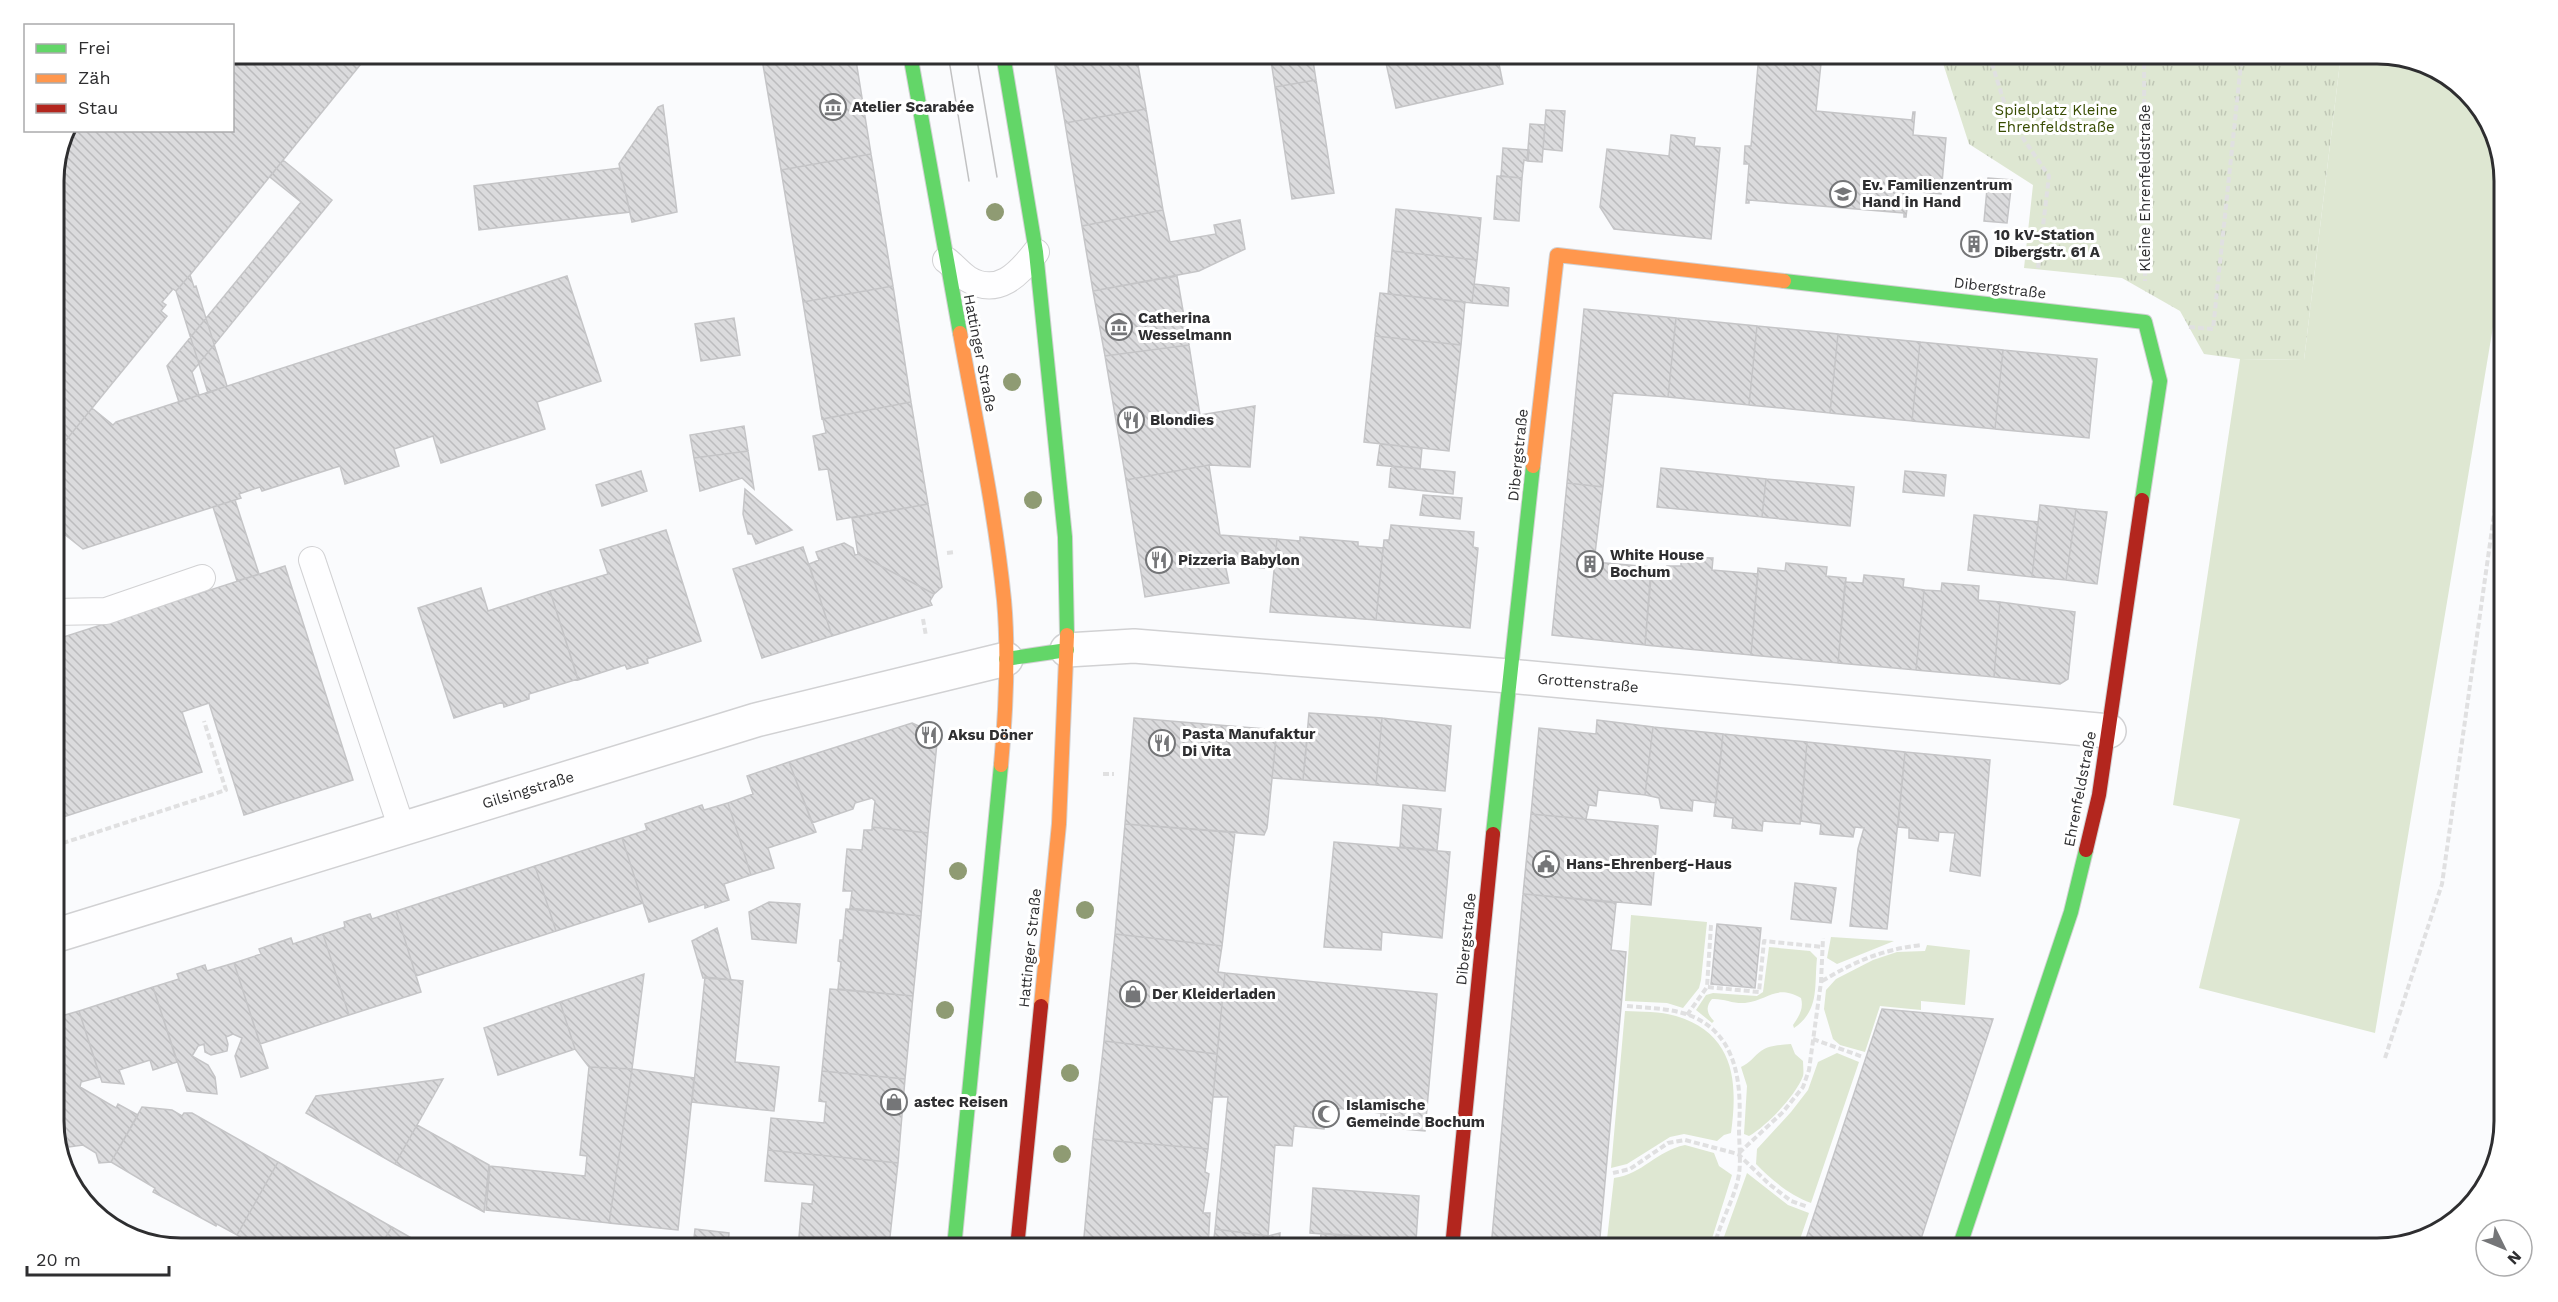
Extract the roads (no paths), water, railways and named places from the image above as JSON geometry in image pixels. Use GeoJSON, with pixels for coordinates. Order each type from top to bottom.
{"type":"FeatureCollection","features":[{"type":"Feature","properties":{"kind":"street","name":"Hattinger Straße"},"geometry":{"type":"LineString","coordinates":[[912,65],[989,491],[1004,601],[1006,714],[955,1238]]}},
{"type":"Feature","properties":{"kind":"street","name":"Hattinger Straße"},"geometry":{"type":"LineString","coordinates":[[1006,65],[1036,252],[1065,537],[1067,650],[1059,824],[1018,1238]]}},
{"type":"Feature","properties":{"kind":"street","name":"Dibergstraße"},"geometry":{"type":"LineString","coordinates":[[1453,1238],[1509,676],[1557,255],[2145,322]]}},
{"type":"Feature","properties":{"kind":"street","name":"Ehrenfeldstraße"},"geometry":{"type":"LineString","coordinates":[[1962,1238],[2071,912],[2099,795],[2160,381],[2145,322]]}},
{"type":"Feature","properties":{"kind":"street","name":"Grottenstraße"},"geometry":{"type":"LineString","coordinates":[[1067,650],[1134,646],[1509,676],[2109,731]]}},
{"type":"Feature","properties":{"kind":"street"},"geometry":{"type":"LineString","coordinates":[[1006,659],[1067,650]]}},
{"type":"Feature","properties":{"kind":"street","name":"Gilsingstraße"},"geometry":{"type":"LineString","coordinates":[[65,933],[756,720],[1006,659]]}},
{"type":"Feature","properties":{"kind":"lane"},"geometry":{"type":"LineString","coordinates":[[946,260],[968,278],[986,285],[1004,282],[1018,274],[1036,252]]}},
{"type":"Feature","properties":{"kind":"lane"},"geometry":{"type":"LineString","coordinates":[[312,560],[402,829]]}},
{"type":"Feature","properties":{"kind":"lane"},"geometry":{"type":"LineString","coordinates":[[65,612],[106,612],[202,578]]}},
{"type":"Feature","properties":{"kind":"tram line"},"geometry":{"type":"LineString","coordinates":[[950,65],[969,181]]}},
{"type":"Feature","properties":{"kind":"tram line"},"geometry":{"type":"LineString","coordinates":[[978,65],[997,177]]}},
{"type":"Feature","properties":{"kind":"place","name":"Atelier Scarabée"},"geometry":{"type":"Point","coordinates":[833,107]}},
{"type":"Feature","properties":{"kind":"place","name":"Ev. Familienzentrum Hand in Hand"},"geometry":{"type":"Point","coordinates":[1843,194]}},
{"type":"Feature","properties":{"kind":"place","name":"10 kV-Station Dibergstr. 61 A"},"geometry":{"type":"Point","coordinates":[1974,244]}},
{"type":"Feature","properties":{"kind":"place","name":"Catherina Wesselmann"},"geometry":{"type":"Point","coordinates":[1119,327]}},
{"type":"Feature","properties":{"kind":"place","name":"Blondies"},"geometry":{"type":"Point","coordinates":[1131,420]}},
{"type":"Feature","properties":{"kind":"place","name":"Pizzeria Babylon"},"geometry":{"type":"Point","coordinates":[1159,560]}},
{"type":"Feature","properties":{"kind":"place","name":"White House Bochum"},"geometry":{"type":"Point","coordinates":[1590,564]}},
{"type":"Feature","properties":{"kind":"place","name":"Aksu Döner"},"geometry":{"type":"Point","coordinates":[929,735]}},
{"type":"Feature","properties":{"kind":"place","name":"Pasta Manufaktur Di Vita"},"geometry":{"type":"Point","coordinates":[1162,743]}},
{"type":"Feature","properties":{"kind":"place","name":"Hans-Ehrenberg-Haus"},"geometry":{"type":"Point","coordinates":[1546,864]}},
{"type":"Feature","properties":{"kind":"place","name":"Der Kleiderladen"},"geometry":{"type":"Point","coordinates":[1133,994]}},
{"type":"Feature","properties":{"kind":"place","name":"astec Reisen"},"geometry":{"type":"Point","coordinates":[894,1102]}},
{"type":"Feature","properties":{"kind":"place","name":"Islamische Gemeinde Bochum"},"geometry":{"type":"Point","coordinates":[1326,1114]}},
{"type":"Feature","properties":{"kind":"park label","name":"Spielplatz Kleine Ehrenfeldstraße"},"geometry":{"type":"Point","coordinates":[2056,118]}}]}
